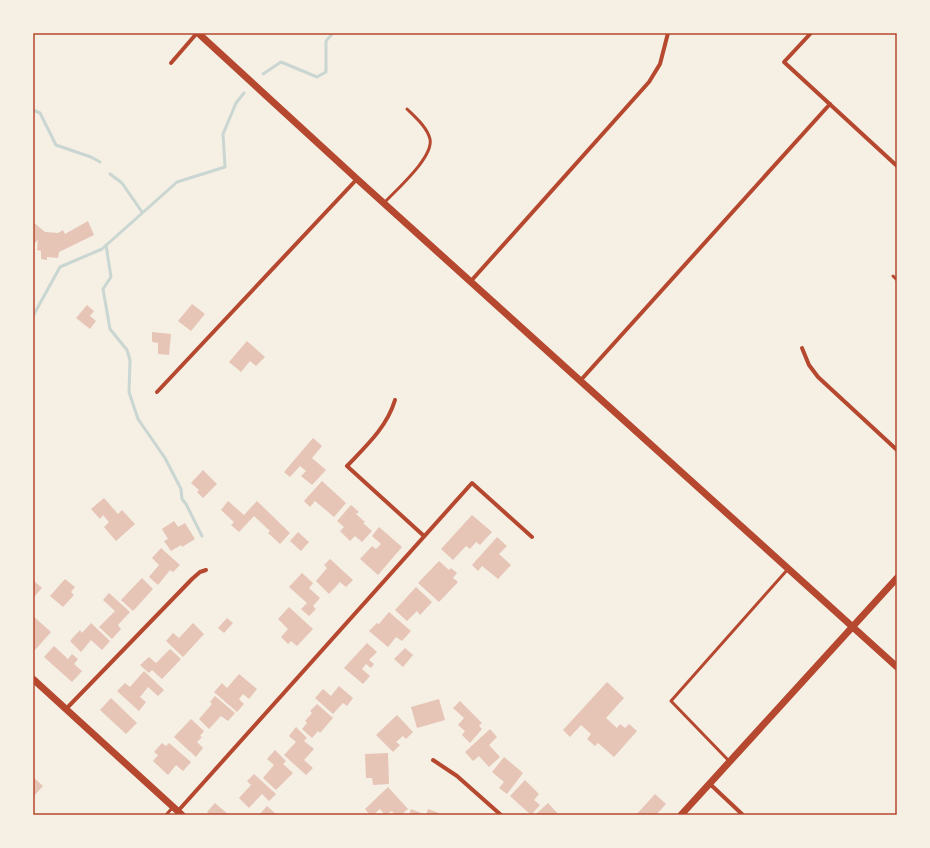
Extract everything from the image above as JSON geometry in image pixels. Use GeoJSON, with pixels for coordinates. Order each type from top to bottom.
{"type":"FeatureCollection","features":[{"type":"Feature","properties":{"kind":"street"},"geometry":{"type":"LineString","coordinates":[[171,63],[197,33],[897,667]]}},
{"type":"Feature","properties":{"kind":"street"},"geometry":{"type":"LineString","coordinates":[[471,281],[649,82],[660,64],[668,33]]}},
{"type":"Feature","properties":{"kind":"street"},"geometry":{"type":"LineString","coordinates":[[811,33],[784,62],[897,166]]}},
{"type":"Feature","properties":{"kind":"street"},"geometry":{"type":"LineString","coordinates":[[580,381],[830,104]]}},
{"type":"Feature","properties":{"kind":"street"},"geometry":{"type":"LineString","coordinates":[[157,392],[357,179]]}},
{"type":"Feature","properties":{"kind":"street"},"geometry":{"type":"LineString","coordinates":[[802,348],[809,365],[818,377],[897,450]]}},
{"type":"Feature","properties":{"kind":"street"},"geometry":{"type":"LineString","coordinates":[[395,400],[388,418],[379,431],[347,466],[424,536]]}},
{"type":"Feature","properties":{"kind":"street"},"geometry":{"type":"LineString","coordinates":[[33,679],[178,811],[472,483],[532,537]]}},
{"type":"Feature","properties":{"kind":"street"},"geometry":{"type":"LineString","coordinates":[[66,709],[200,572],[206,570]]}},
{"type":"Feature","properties":{"kind":"street"},"geometry":{"type":"LineString","coordinates":[[681,815],[897,578]]}},
{"type":"Feature","properties":{"kind":"street"},"geometry":{"type":"LineString","coordinates":[[433,760],[457,776],[501,815]]}},
{"type":"Feature","properties":{"kind":"street"},"geometry":{"type":"LineString","coordinates":[[710,784],[744,815]]}},
{"type":"Feature","properties":{"kind":"lane"},"geometry":{"type":"LineString","coordinates":[[384,203],[423,161],[430,147],[430,138],[420,123],[407,109]]}},
{"type":"Feature","properties":{"kind":"lane"},"geometry":{"type":"LineString","coordinates":[[893,276],[897,280]]}},
{"type":"Feature","properties":{"kind":"lane"},"geometry":{"type":"LineString","coordinates":[[730,762],[671,701],[789,568]]}},
{"type":"Feature","properties":{"kind":"lane"},"geometry":{"type":"LineString","coordinates":[[166,815],[178,811]]}},
{"type":"Feature","properties":{"kind":"building"},"geometry":{"type":"Polygon","coordinates":[[[88,221],[94,235],[59,252],[58,258],[47,257],[47,260],[41,259],[41,251],[37,250],[38,240],[33,245],[33,222],[45,232],[58,233],[63,230],[65,234],[88,221]]]}},
{"type":"Feature","properties":{"kind":"building"},"geometry":{"type":"Polygon","coordinates":[[[192,304],[205,314],[191,331],[178,321],[192,304]]]}},
{"type":"Feature","properties":{"kind":"building"},"geometry":{"type":"Polygon","coordinates":[[[87,305],[94,311],[90,316],[96,321],[90,329],[76,318],[87,305]]]}},
{"type":"Feature","properties":{"kind":"building"},"geometry":{"type":"Polygon","coordinates":[[[152,332],[171,334],[169,355],[158,354],[158,343],[152,342],[152,332]]]}},
{"type":"Feature","properties":{"kind":"building"},"geometry":{"type":"Polygon","coordinates":[[[247,341],[265,357],[256,366],[250,361],[241,372],[229,362],[247,341]]]}},
{"type":"Feature","properties":{"kind":"building"},"geometry":{"type":"Polygon","coordinates":[[[313,438],[322,446],[312,458],[326,470],[312,485],[301,476],[306,471],[300,466],[290,477],[284,472],[313,438]]]}},
{"type":"Feature","properties":{"kind":"building"},"geometry":{"type":"Polygon","coordinates":[[[203,470],[217,484],[203,498],[197,492],[199,490],[191,483],[203,470]]]}},
{"type":"Feature","properties":{"kind":"building"},"geometry":{"type":"Polygon","coordinates":[[[322,481],[346,503],[334,517],[315,501],[310,507],[304,501],[322,481]]]}},
{"type":"Feature","properties":{"kind":"building"},"geometry":{"type":"Polygon","coordinates":[[[104,498],[118,514],[122,510],[135,524],[116,541],[104,527],[109,522],[103,515],[100,519],[91,509],[104,498]]]}},
{"type":"Feature","properties":{"kind":"building"},"geometry":{"type":"Polygon","coordinates":[[[228,501],[244,515],[257,501],[290,533],[280,544],[268,533],[270,531],[254,516],[239,532],[231,525],[234,522],[221,510],[228,501]]]}},
{"type":"Feature","properties":{"kind":"building"},"geometry":{"type":"Polygon","coordinates":[[[351,505],[359,512],[356,514],[365,522],[363,523],[372,531],[362,542],[355,536],[350,541],[340,531],[344,527],[337,521],[351,505]]]}},
{"type":"Feature","properties":{"kind":"building"},"geometry":{"type":"Polygon","coordinates":[[[472,515],[492,532],[480,545],[476,542],[470,549],[466,546],[453,560],[441,549],[472,515]]]}},
{"type":"Feature","properties":{"kind":"building"},"geometry":{"type":"Polygon","coordinates":[[[174,521],[178,527],[185,523],[195,539],[182,547],[181,545],[171,551],[164,541],[168,539],[162,529],[174,521]]]}},
{"type":"Feature","properties":{"kind":"building"},"geometry":{"type":"Polygon","coordinates":[[[379,527],[402,547],[378,575],[360,559],[372,546],[376,549],[381,544],[372,536],[379,527]]]}},
{"type":"Feature","properties":{"kind":"building"},"geometry":{"type":"Polygon","coordinates":[[[298,532],[309,542],[301,551],[290,541],[298,532]]]}},
{"type":"Feature","properties":{"kind":"building"},"geometry":{"type":"Polygon","coordinates":[[[497,537],[507,546],[499,554],[511,565],[498,579],[482,566],[478,571],[472,565],[497,537]]]}},
{"type":"Feature","properties":{"kind":"building"},"geometry":{"type":"Polygon","coordinates":[[[161,548],[180,565],[173,572],[170,570],[158,585],[149,577],[159,565],[152,558],[161,548]]]}},
{"type":"Feature","properties":{"kind":"building"},"geometry":{"type":"Polygon","coordinates":[[[330,559],[353,580],[346,587],[340,582],[329,594],[316,581],[327,568],[324,565],[330,559]]]}},
{"type":"Feature","properties":{"kind":"building"},"geometry":{"type":"Polygon","coordinates":[[[439,561],[449,570],[451,568],[457,573],[453,578],[458,582],[439,602],[418,583],[439,561]]]}},
{"type":"Feature","properties":{"kind":"building"},"geometry":{"type":"Polygon","coordinates":[[[302,573],[313,583],[309,588],[320,598],[313,606],[316,609],[309,616],[301,609],[307,603],[289,587],[302,573]]]}},
{"type":"Feature","properties":{"kind":"building"},"geometry":{"type":"Polygon","coordinates":[[[142,578],[153,589],[133,611],[121,600],[142,578]]]}},
{"type":"Feature","properties":{"kind":"building"},"geometry":{"type":"Polygon","coordinates":[[[65,579],[75,587],[71,592],[74,595],[63,607],[50,596],[65,579]]]}},
{"type":"Feature","properties":{"kind":"building"},"geometry":{"type":"Polygon","coordinates":[[[33,580],[42,588],[33,598],[33,580]]]}},
{"type":"Feature","properties":{"kind":"building"},"geometry":{"type":"Polygon","coordinates":[[[416,587],[432,602],[420,615],[417,611],[407,621],[395,610],[416,587]]]}},
{"type":"Feature","properties":{"kind":"building"},"geometry":{"type":"Polygon","coordinates":[[[109,593],[130,612],[118,625],[121,629],[112,639],[99,627],[115,611],[103,600],[109,593]]]}},
{"type":"Feature","properties":{"kind":"building"},"geometry":{"type":"Polygon","coordinates":[[[289,607],[313,629],[297,646],[291,641],[288,644],[281,637],[288,629],[278,619],[289,607]]]}},
{"type":"Feature","properties":{"kind":"building"},"geometry":{"type":"Polygon","coordinates":[[[389,612],[411,631],[402,641],[396,637],[388,647],[369,631],[377,623],[379,624],[389,612]]]}},
{"type":"Feature","properties":{"kind":"building"},"geometry":{"type":"Polygon","coordinates":[[[33,616],[51,632],[35,650],[33,647],[33,616]]]}},
{"type":"Feature","properties":{"kind":"building"},"geometry":{"type":"Polygon","coordinates":[[[227,618],[233,623],[224,633],[218,628],[227,618]]]}},
{"type":"Feature","properties":{"kind":"building"},"geometry":{"type":"Polygon","coordinates":[[[91,623],[110,641],[102,650],[91,640],[81,652],[70,641],[80,630],[82,633],[91,623]]]}},
{"type":"Feature","properties":{"kind":"building"},"geometry":{"type":"Polygon","coordinates":[[[193,623],[204,634],[183,657],[166,641],[173,633],[179,638],[193,623]]]}},
{"type":"Feature","properties":{"kind":"building"},"geometry":{"type":"Polygon","coordinates":[[[367,643],[377,652],[369,660],[374,664],[371,668],[366,664],[362,669],[370,676],[363,684],[344,668],[367,643]]]}},
{"type":"Feature","properties":{"kind":"building"},"geometry":{"type":"Polygon","coordinates":[[[54,646],[68,659],[72,654],[78,659],[74,664],[82,671],[72,682],[44,657],[54,646]]]}},
{"type":"Feature","properties":{"kind":"building"},"geometry":{"type":"Polygon","coordinates":[[[405,648],[413,655],[403,667],[394,659],[405,648]]]}},
{"type":"Feature","properties":{"kind":"building"},"geometry":{"type":"Polygon","coordinates":[[[170,649],[181,659],[162,679],[152,670],[149,673],[140,665],[149,657],[156,663],[170,649]]]}},
{"type":"Feature","properties":{"kind":"building"},"geometry":{"type":"Polygon","coordinates":[[[144,671],[164,690],[158,696],[148,687],[140,697],[146,702],[139,711],[117,691],[125,683],[130,687],[144,671]]]}},
{"type":"Feature","properties":{"kind":"building"},"geometry":{"type":"Polygon","coordinates":[[[239,674],[257,689],[249,699],[243,694],[239,699],[244,704],[237,712],[214,692],[222,683],[227,688],[239,674]]]}},
{"type":"Feature","properties":{"kind":"building"},"geometry":{"type":"Polygon","coordinates":[[[607,682],[624,698],[606,718],[617,728],[620,724],[625,728],[629,724],[637,731],[614,757],[598,743],[595,746],[587,739],[591,734],[581,725],[570,737],[563,730],[607,682]]]}},
{"type":"Feature","properties":{"kind":"building"},"geometry":{"type":"Polygon","coordinates":[[[339,686],[353,698],[347,706],[343,703],[333,714],[315,698],[323,689],[331,696],[339,686]]]}},
{"type":"Feature","properties":{"kind":"building"},"geometry":{"type":"Polygon","coordinates":[[[215,696],[235,713],[228,721],[221,716],[209,729],[199,719],[212,704],[210,702],[215,696]]]}},
{"type":"Feature","properties":{"kind":"building"},"geometry":{"type":"Polygon","coordinates":[[[111,698],[137,723],[126,734],[100,710],[111,698]]]}},
{"type":"Feature","properties":{"kind":"building"},"geometry":{"type":"Polygon","coordinates":[[[439,699],[445,720],[417,728],[411,707],[439,699]]]}},
{"type":"Feature","properties":{"kind":"building"},"geometry":{"type":"Polygon","coordinates":[[[460,701],[482,723],[479,726],[482,729],[470,743],[462,735],[465,731],[458,725],[464,718],[453,708],[460,701]]]}},
{"type":"Feature","properties":{"kind":"building"},"geometry":{"type":"Polygon","coordinates":[[[317,704],[333,718],[320,733],[318,731],[312,738],[302,729],[307,723],[305,721],[312,713],[310,711],[317,704]]]}},
{"type":"Feature","properties":{"kind":"building"},"geometry":{"type":"Polygon","coordinates":[[[397,715],[413,732],[406,739],[403,736],[396,742],[400,745],[393,752],[376,735],[397,715]]]}},
{"type":"Feature","properties":{"kind":"building"},"geometry":{"type":"Polygon","coordinates":[[[191,719],[204,731],[200,736],[202,737],[197,742],[203,748],[196,757],[174,737],[191,719]]]}},
{"type":"Feature","properties":{"kind":"building"},"geometry":{"type":"Polygon","coordinates":[[[296,727],[307,738],[304,741],[314,749],[304,760],[313,768],[306,775],[284,755],[296,742],[289,736],[296,727]]]}},
{"type":"Feature","properties":{"kind":"building"},"geometry":{"type":"Polygon","coordinates":[[[490,729],[497,737],[489,745],[500,757],[489,767],[479,756],[473,761],[465,752],[490,729]]]}},
{"type":"Feature","properties":{"kind":"building"},"geometry":{"type":"Polygon","coordinates":[[[162,743],[166,746],[169,743],[191,762],[183,771],[176,765],[168,775],[153,761],[158,755],[154,752],[162,743]]]}},
{"type":"Feature","properties":{"kind":"building"},"geometry":{"type":"Polygon","coordinates":[[[275,750],[286,761],[283,764],[293,773],[276,790],[263,778],[274,765],[267,759],[275,750]]]}},
{"type":"Feature","properties":{"kind":"building"},"geometry":{"type":"Polygon","coordinates":[[[388,753],[389,784],[373,785],[372,778],[366,778],[365,754],[388,753]]]}},
{"type":"Feature","properties":{"kind":"building"},"geometry":{"type":"Polygon","coordinates":[[[504,757],[523,773],[507,794],[499,788],[504,782],[492,772],[504,757]]]}},
{"type":"Feature","properties":{"kind":"building"},"geometry":{"type":"Polygon","coordinates":[[[254,774],[276,794],[269,801],[262,794],[249,808],[239,798],[251,785],[247,781],[254,774]]]}},
{"type":"Feature","properties":{"kind":"building"},"geometry":{"type":"Polygon","coordinates":[[[33,777],[43,786],[34,796],[33,795],[33,777]]]}},
{"type":"Feature","properties":{"kind":"building"},"geometry":{"type":"Polygon","coordinates":[[[525,780],[539,794],[534,800],[540,805],[531,815],[510,796],[525,780]]]}},
{"type":"Feature","properties":{"kind":"building"},"geometry":{"type":"Polygon","coordinates":[[[388,787],[408,809],[401,815],[395,815],[392,811],[385,815],[380,809],[373,815],[370,815],[365,809],[388,787]]]}},
{"type":"Feature","properties":{"kind":"building"},"geometry":{"type":"Polygon","coordinates":[[[655,794],[666,804],[656,815],[636,815],[655,794]]]}},
{"type":"Feature","properties":{"kind":"building"},"geometry":{"type":"Polygon","coordinates":[[[215,803],[229,815],[210,815],[207,812],[215,803]]]}},
{"type":"Feature","properties":{"kind":"building"},"geometry":{"type":"Polygon","coordinates":[[[548,803],[559,815],[535,815],[548,803]]]}},
{"type":"Feature","properties":{"kind":"building"},"geometry":{"type":"Polygon","coordinates":[[[267,806],[276,814],[259,815],[267,806]]]}},
{"type":"Feature","properties":{"kind":"building"},"geometry":{"type":"Polygon","coordinates":[[[411,809],[426,815],[409,815],[411,809]]]}},
{"type":"Feature","properties":{"kind":"building"},"geometry":{"type":"Polygon","coordinates":[[[428,809],[439,813],[438,815],[426,815],[428,809]]]}},
{"type":"Feature","properties":{"kind":"waterway"},"geometry":{"type":"LineString","coordinates":[[263,74],[281,62],[317,77],[326,72],[326,41],[333,33]]}},
{"type":"Feature","properties":{"kind":"waterway"},"geometry":{"type":"LineString","coordinates":[[33,316],[60,267],[102,249],[177,182],[225,167],[223,134],[236,103],[244,93]]}},
{"type":"Feature","properties":{"kind":"waterway"},"geometry":{"type":"LineString","coordinates":[[33,110],[40,113],[56,145],[91,157],[100,162]]}},
{"type":"Feature","properties":{"kind":"waterway"},"geometry":{"type":"LineString","coordinates":[[110,174],[122,183],[142,212]]}},
{"type":"Feature","properties":{"kind":"waterway"},"geometry":{"type":"LineString","coordinates":[[106,245],[111,277],[103,289],[110,329],[127,350],[130,360],[129,392],[138,419],[165,458],[181,489],[182,499],[202,536]]}}]}
